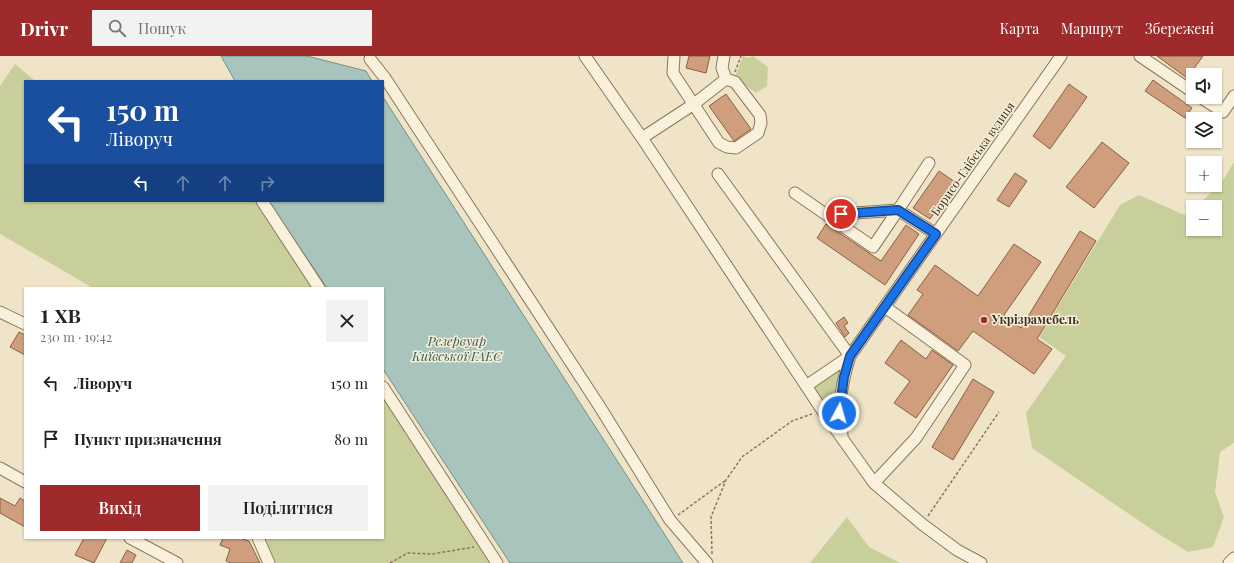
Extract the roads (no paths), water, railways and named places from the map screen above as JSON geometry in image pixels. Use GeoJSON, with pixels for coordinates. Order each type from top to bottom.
{"type":"FeatureCollection","features":[{"type":"Feature","properties":{"kind":"street"},"geometry":{"type":"LineString","coordinates":[[585,56],[642,138],[822,410],[842,436]]}},
{"type":"Feature","properties":{"kind":"street"},"geometry":{"type":"LineString","coordinates":[[674,56],[673,73],[719,143],[728,147],[736,148],[758,133],[761,123],[760,115],[730,80],[722,68],[724,56]]}},
{"type":"Feature","properties":{"kind":"street","name":"Борисо-Глібська вулиця"},"geometry":{"type":"LineString","coordinates":[[981,563],[957,550],[922,524],[874,483],[842,436],[839,413],[843,381],[850,356],[1061,56]]}},
{"type":"Feature","properties":{"kind":"street"},"geometry":{"type":"LineString","coordinates":[[1140,56],[1186,87]]}},
{"type":"Feature","properties":{"kind":"street"},"geometry":{"type":"LineString","coordinates":[[368,57],[385,78],[550,331],[670,520],[710,559]]}},
{"type":"Feature","properties":{"kind":"street"},"geometry":{"type":"LineString","coordinates":[[642,138],[730,80]]}},
{"type":"Feature","properties":{"kind":"street"},"geometry":{"type":"LineString","coordinates":[[1210,104],[1222,112],[1234,96]]}},
{"type":"Feature","properties":{"kind":"street"},"geometry":{"type":"LineString","coordinates":[[795,193],[873,247],[929,163]]}},
{"type":"Feature","properties":{"kind":"street"},"geometry":{"type":"LineString","coordinates":[[718,174],[850,356]]}},
{"type":"Feature","properties":{"kind":"street"},"geometry":{"type":"LineString","coordinates":[[263,202],[318,287]]}},
{"type":"Feature","properties":{"kind":"street"},"geometry":{"type":"LineString","coordinates":[[827,215],[898,210],[936,234]]}},
{"type":"Feature","properties":{"kind":"street"},"geometry":{"type":"LineString","coordinates":[[874,483],[916,438],[965,365],[885,307]]}},
{"type":"Feature","properties":{"kind":"street"},"geometry":{"type":"LineString","coordinates":[[0,312],[24,324]]}},
{"type":"Feature","properties":{"kind":"street","name":"Борисо-Глібська вулиця"},"geometry":{"type":"LineString","coordinates":[[806,386],[850,356]]}},
{"type":"Feature","properties":{"kind":"street"},"geometry":{"type":"LineString","coordinates":[[384,389],[497,563]]}},
{"type":"Feature","properties":{"kind":"street"},"geometry":{"type":"LineString","coordinates":[[0,468],[24,481]]}},
{"type":"Feature","properties":{"kind":"street"},"geometry":{"type":"LineString","coordinates":[[132,539],[177,563]]}},
{"type":"Feature","properties":{"kind":"street"},"geometry":{"type":"LineString","coordinates":[[258,539],[269,563]]}},
{"type":"Feature","properties":{"kind":"street"},"geometry":{"type":"LineString","coordinates":[[1229,563],[1234,558]]}},
{"type":"Feature","properties":{"kind":"water"},"geometry":{"type":"Polygon","coordinates":[[[221,56],[307,56],[366,71],[371,80],[234,80],[221,56]]]}},
{"type":"Feature","properties":{"kind":"water","name":"Резервуар Київської ГАЕС"},"geometry":{"type":"Polygon","coordinates":[[[384,99],[683,563],[510,563],[384,371],[384,287],[326,287],[269,202],[384,202],[384,99]]]}},
{"type":"Feature","properties":{"kind":"place","name":"Укрізрамебель"},"geometry":{"type":"Point","coordinates":[984,320]}}]}
